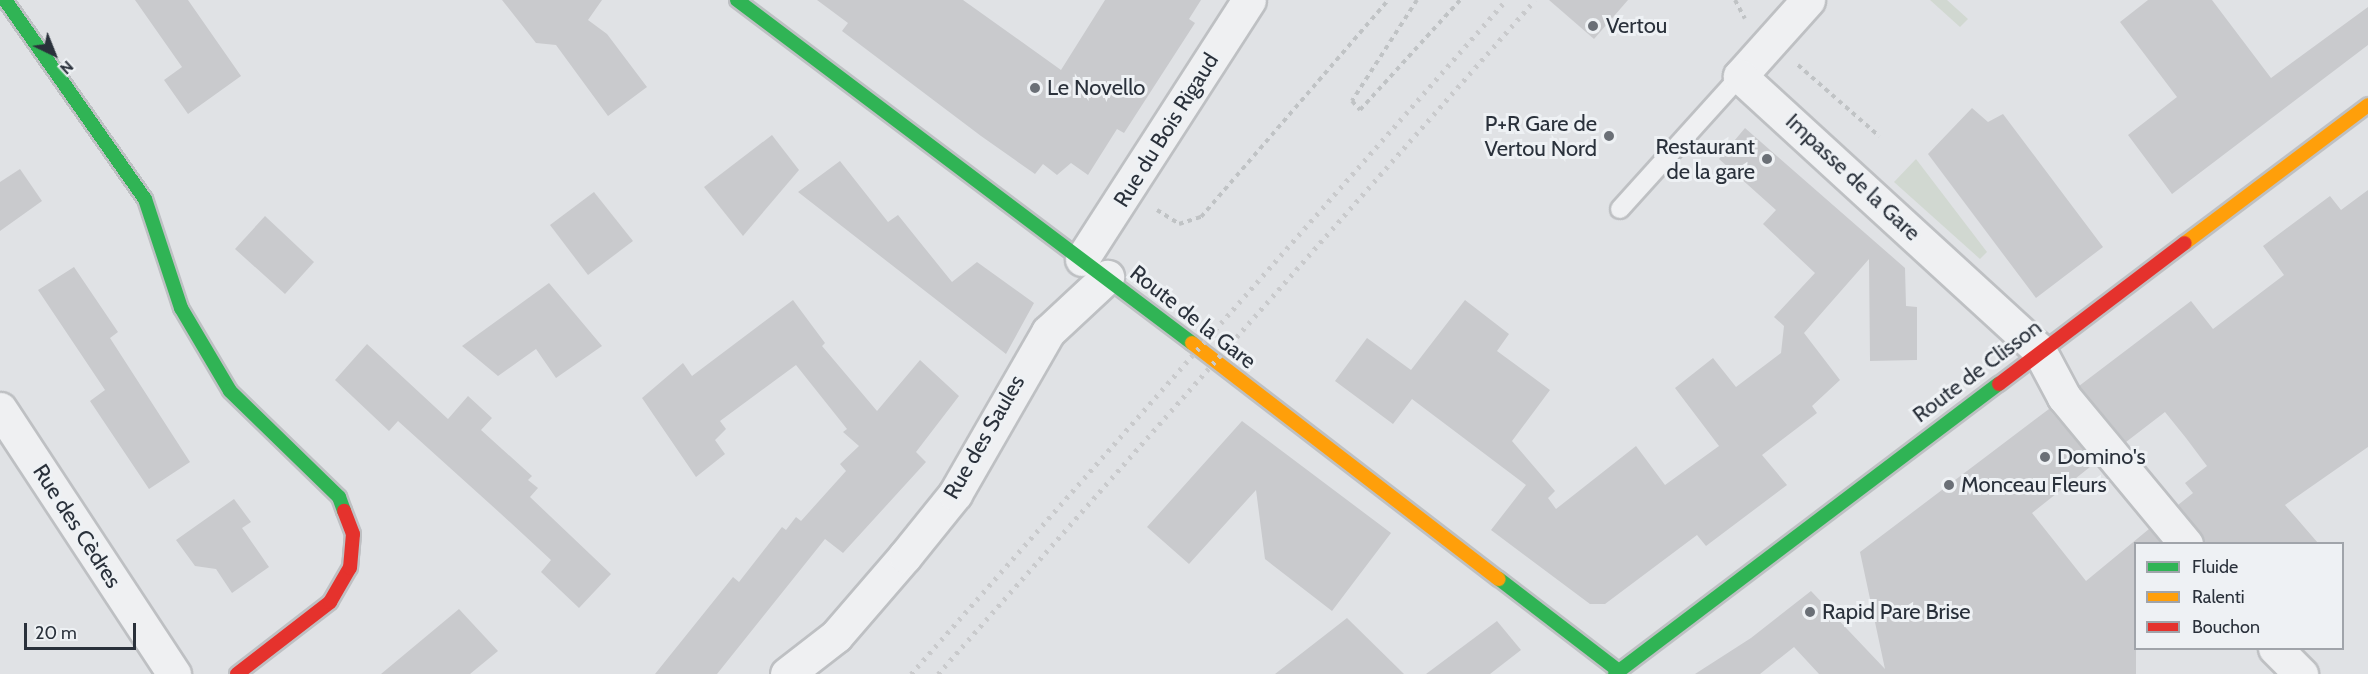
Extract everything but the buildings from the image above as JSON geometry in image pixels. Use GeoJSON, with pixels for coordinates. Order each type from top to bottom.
{"type":"FeatureCollection","features":[{"type":"Feature","properties":{"kind":"main road"},"geometry":{"type":"LineString","coordinates":[[5,0],[145,199],[181,308],[230,391],[339,497],[353,534],[350,568],[330,602],[237,674]]}},
{"type":"Feature","properties":{"kind":"main road","name":"Route de la Gare"},"geometry":{"type":"LineString","coordinates":[[737,0],[1094,268],[1618,673]]}},
{"type":"Feature","properties":{"kind":"main road","name":"Route de Clisson"},"geometry":{"type":"LineString","coordinates":[[1618,673],[2039,350],[2368,105]]}},
{"type":"Feature","properties":{"kind":"street","name":"Rue du Bois Rigaud"},"geometry":{"type":"LineString","coordinates":[[1094,268],[1129,191],[1249,0]]}},
{"type":"Feature","properties":{"kind":"street"},"geometry":{"type":"LineString","coordinates":[[1740,76],[1809,0]]}},
{"type":"Feature","properties":{"kind":"street","name":"Impasse de la Gare"},"geometry":{"type":"LineString","coordinates":[[1740,76],[2039,350],[2064,397],[2185,542]]}},
{"type":"Feature","properties":{"kind":"street","name":"Rue des Saules"},"geometry":{"type":"LineString","coordinates":[[787,674],[836,636],[955,494],[1022,370],[1094,268]]}},
{"type":"Feature","properties":{"kind":"street","name":"Rue des Cèdres"},"geometry":{"type":"LineString","coordinates":[[0,409],[174,674]]}},
{"type":"Feature","properties":{"kind":"street"},"geometry":{"type":"LineString","coordinates":[[2277,650],[2301,674]]}},
{"type":"Feature","properties":{"kind":"lane"},"geometry":{"type":"LineString","coordinates":[[1620,208],[1740,76]]}},
{"type":"Feature","properties":{"kind":"path"},"geometry":{"type":"LineString","coordinates":[[1129,191],[1179,224],[1201,217],[1388,0]]}},
{"type":"Feature","properties":{"kind":"path"},"geometry":{"type":"LineString","coordinates":[[1417,0],[1352,101],[1360,111],[1460,0]]}},
{"type":"Feature","properties":{"kind":"path"},"geometry":{"type":"LineString","coordinates":[[1735,0],[1739,14],[1879,136]]}},
{"type":"Feature","properties":{"kind":"shaded area"},"geometry":{"type":"Polygon","coordinates":[[[1930,0],[1947,0],[1968,19],[1960,27],[1930,0]]]}},
{"type":"Feature","properties":{"kind":"shaded area"},"geometry":{"type":"Polygon","coordinates":[[[1916,159],[1987,252],[1980,259],[1894,182],[1916,159]]]}},
{"type":"Feature","properties":{"kind":"railway"},"geometry":{"type":"LineString","coordinates":[[911,674],[1506,0]]}},
{"type":"Feature","properties":{"kind":"railway"},"geometry":{"type":"LineString","coordinates":[[938,674],[1535,0]]}},
{"type":"Feature","properties":{"kind":"traffic: fast"},"geometry":{"type":"LineString","coordinates":[[5,0],[145,199],[181,308],[230,391],[339,497],[344,511]]}},
{"type":"Feature","properties":{"kind":"traffic: fast"},"geometry":{"type":"LineString","coordinates":[[737,0],[1192,343]]}},
{"type":"Feature","properties":{"kind":"traffic: fast"},"geometry":{"type":"LineString","coordinates":[[1615,674],[1999,384]]}},
{"type":"Feature","properties":{"kind":"traffic: fast"},"geometry":{"type":"LineString","coordinates":[[1499,579],[1619,671]]}},
{"type":"Feature","properties":{"kind":"traffic: slow"},"geometry":{"type":"LineString","coordinates":[[2185,243],[2368,105]]}},
{"type":"Feature","properties":{"kind":"traffic: slow"},"geometry":{"type":"LineString","coordinates":[[1192,343],[1499,579]]}},
{"type":"Feature","properties":{"kind":"traffic: jam"},"geometry":{"type":"LineString","coordinates":[[1999,384],[2185,243]]}},
{"type":"Feature","properties":{"kind":"traffic: jam"},"geometry":{"type":"LineString","coordinates":[[237,674],[330,602],[350,568],[353,534],[344,511]]}},
{"type":"Feature","properties":{"kind":"place","name":"Vertou"},"geometry":{"type":"Point","coordinates":[1593,26]}},
{"type":"Feature","properties":{"kind":"place","name":"Le Novello"},"geometry":{"type":"Point","coordinates":[1035,88]}},
{"type":"Feature","properties":{"kind":"place","name":"P+R Gare de Vertou Nord"},"geometry":{"type":"Point","coordinates":[1609,136]}},
{"type":"Feature","properties":{"kind":"place","name":"Restaurant de la gare"},"geometry":{"type":"Point","coordinates":[1767,159]}},
{"type":"Feature","properties":{"kind":"place","name":"Domino's"},"geometry":{"type":"Point","coordinates":[2045,457]}},
{"type":"Feature","properties":{"kind":"place","name":"Monceau Fleurs"},"geometry":{"type":"Point","coordinates":[1949,485]}},
{"type":"Feature","properties":{"kind":"place","name":"Rapid Pare Brise"},"geometry":{"type":"Point","coordinates":[1810,612]}}]}
